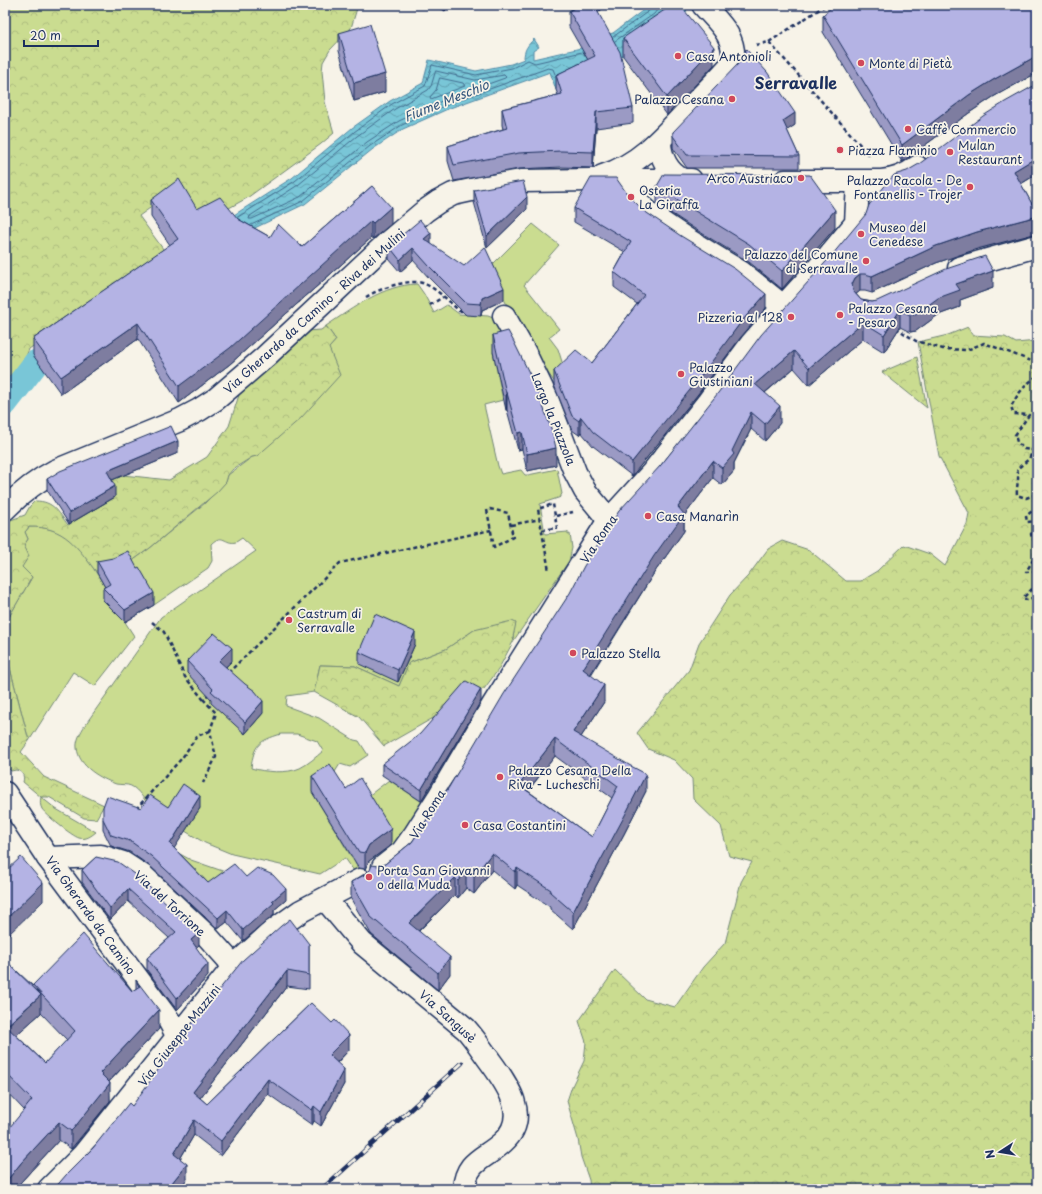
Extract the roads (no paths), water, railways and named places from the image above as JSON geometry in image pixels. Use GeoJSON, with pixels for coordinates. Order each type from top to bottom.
{"type":"FeatureCollection","features":[{"type":"Feature","properties":{"kind":"street"},"geometry":{"type":"LineString","coordinates":[[592,180],[615,172],[638,160],[660,141],[732,62],[734,51],[728,32],[704,5]]}},
{"type":"Feature","properties":{"kind":"street"},"geometry":{"type":"LineString","coordinates":[[660,141],[662,158],[672,172],[683,180]]}},
{"type":"Feature","properties":{"kind":"street"},"geometry":{"type":"LineString","coordinates":[[766,180],[881,182],[903,176],[932,156]]}},
{"type":"Feature","properties":{"kind":"street"},"geometry":{"type":"LineString","coordinates":[[627,180],[627,188],[651,215],[742,273],[783,306]]}},
{"type":"Feature","properties":{"kind":"street","name":"Via Gherardo da Camino - Riva dei Mulini"},"geometry":{"type":"LineString","coordinates":[[5,509],[39,479],[55,470],[180,420],[216,399],[265,357],[387,243],[438,202],[453,194],[521,181],[712,180]]}},
{"type":"Feature","properties":{"kind":"street","name":"Via Roma"},"geometry":{"type":"LineString","coordinates":[[325,899],[368,876],[389,863],[402,852],[438,798],[492,705],[608,520],[651,474],[708,402],[751,344],[783,306],[825,267],[856,223],[858,182]]}},
{"type":"Feature","properties":{"kind":"street"},"geometry":{"type":"LineString","coordinates":[[941,274],[980,261],[1037,246]]}},
{"type":"Feature","properties":{"kind":"street","name":"Largo la Piazzola"},"geometry":{"type":"LineString","coordinates":[[504,316],[525,353],[547,398],[575,472],[585,491],[608,520]]}},
{"type":"Feature","properties":{"kind":"street","name":"Via Gherardo da Camino"},"geometry":{"type":"LineString","coordinates":[[5,792],[48,858],[170,1022],[178,1037]]}},
{"type":"Feature","properties":{"kind":"street","name":"Via del Torrione"},"geometry":{"type":"LineString","coordinates":[[48,858],[101,856],[123,863],[143,876],[207,936],[234,966]]}},
{"type":"Feature","properties":{"kind":"street","name":"Via Giuseppe Mazzini"},"geometry":{"type":"LineString","coordinates":[[49,1189],[83,1155],[234,966],[273,930],[301,911],[325,899]]}},
{"type":"Feature","properties":{"kind":"street","name":"Via Sangusè"},"geometry":{"type":"LineString","coordinates":[[325,899],[362,943],[466,1029],[500,1074],[513,1099],[516,1108],[516,1117],[514,1127],[510,1135],[471,1167],[467,1173],[464,1189]]}},
{"type":"Feature","properties":{"kind":"water","name":"Fiume Meschio"},"geometry":{"type":"Polygon","coordinates":[[[650,5],[681,5],[687,11],[612,63],[556,90],[550,72],[450,108],[403,129],[373,149],[305,204],[238,236],[226,220],[292,178],[352,128],[390,101],[423,83],[429,60],[476,71],[511,64],[524,59],[527,48],[534,39],[539,47],[533,51],[533,59],[581,48],[602,36],[613,33],[650,5]]]}},
{"type":"Feature","properties":{"kind":"waterway"},"geometry":{"type":"LineString","coordinates":[[5,403],[36,363]]}},
{"type":"Feature","properties":{"kind":"railway"},"geometry":{"type":"LineString","coordinates":[[322,1189],[462,1063]]}},
{"type":"Feature","properties":{"kind":"place","name":"Casa Antonioli"},"geometry":{"type":"Point","coordinates":[678,56]}},
{"type":"Feature","properties":{"kind":"place","name":"Monte di Pietà"},"geometry":{"type":"Point","coordinates":[861,63]}},
{"type":"Feature","properties":{"kind":"place","name":"Palazzo Cesana"},"geometry":{"type":"Point","coordinates":[732,99]}},
{"type":"Feature","properties":{"kind":"place","name":"Caffè Commercio"},"geometry":{"type":"Point","coordinates":[908,129]}},
{"type":"Feature","properties":{"kind":"place","name":"Piazza Flaminio"},"geometry":{"type":"Point","coordinates":[840,150]}},
{"type":"Feature","properties":{"kind":"place","name":"Mulan Restaurant"},"geometry":{"type":"Point","coordinates":[950,152]}},
{"type":"Feature","properties":{"kind":"place","name":"Arco Austriaco"},"geometry":{"type":"Point","coordinates":[801,178]}},
{"type":"Feature","properties":{"kind":"place","name":"Palazzo Racola - De Fontanellis - Trojer"},"geometry":{"type":"Point","coordinates":[970,187]}},
{"type":"Feature","properties":{"kind":"place","name":"Osteria La Giraffa"},"geometry":{"type":"Point","coordinates":[631,197]}},
{"type":"Feature","properties":{"kind":"place","name":"Museo del Cenedese"},"geometry":{"type":"Point","coordinates":[861,234]}},
{"type":"Feature","properties":{"kind":"place","name":"Palazzo del Comune di Serravalle"},"geometry":{"type":"Point","coordinates":[866,261]}},
{"type":"Feature","properties":{"kind":"place","name":"Palazzo Cesana - Pesaro"},"geometry":{"type":"Point","coordinates":[840,315]}},
{"type":"Feature","properties":{"kind":"place","name":"Pizzeria al 128"},"geometry":{"type":"Point","coordinates":[791,317]}},
{"type":"Feature","properties":{"kind":"place","name":"Palazzo Giustiniani"},"geometry":{"type":"Point","coordinates":[681,374]}},
{"type":"Feature","properties":{"kind":"place","name":"Casa Manarìn"},"geometry":{"type":"Point","coordinates":[648,516]}},
{"type":"Feature","properties":{"kind":"place","name":"Castrum di Serravalle"},"geometry":{"type":"Point","coordinates":[289,620]}},
{"type":"Feature","properties":{"kind":"place","name":"Palazzo Stella"},"geometry":{"type":"Point","coordinates":[573,653]}},
{"type":"Feature","properties":{"kind":"place","name":"Palazzo Cesana Della Riva - Lucheschi"},"geometry":{"type":"Point","coordinates":[500,777]}},
{"type":"Feature","properties":{"kind":"place","name":"Casa Costantini"},"geometry":{"type":"Point","coordinates":[465,825]}},
{"type":"Feature","properties":{"kind":"place","name":"Porta San Giovanni o della Muda"},"geometry":{"type":"Point","coordinates":[369,877]}},
{"type":"Feature","properties":{"kind":"district","name":"Serravalle"},"geometry":{"type":"Point","coordinates":[796,82]}}]}
